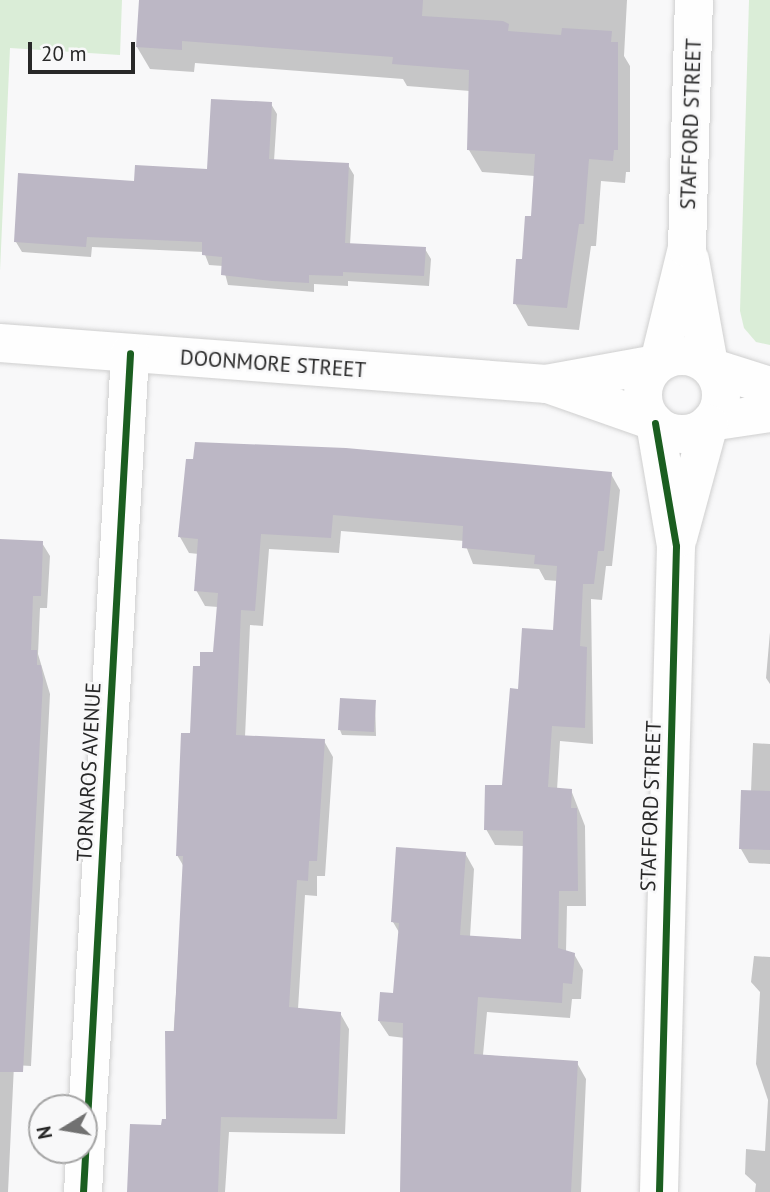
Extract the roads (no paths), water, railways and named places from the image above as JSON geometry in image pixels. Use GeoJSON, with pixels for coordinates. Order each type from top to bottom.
{"type":"FeatureCollection","features":[{"type":"Feature","properties":{"kind":"street","name":"STAFFORD STREET"},"geometry":{"type":"LineString","coordinates":[[694,0],[687,248],[710,366]]}},
{"type":"Feature","properties":{"kind":"street","name":"STAFFORD STREET"},"geometry":{"type":"LineString","coordinates":[[657,363],[687,248]]}},
{"type":"Feature","properties":{"kind":"street","name":"DOONMORE STREET"},"geometry":{"type":"LineString","coordinates":[[0,343],[546,384],[657,363]]}},
{"type":"Feature","properties":{"kind":"street","name":"TORNAROS AVENUE"},"geometry":{"type":"LineString","coordinates":[[83,1192],[130,353]]}},
{"type":"Feature","properties":{"kind":"street"},"geometry":{"type":"LineString","coordinates":[[770,386],[710,366],[690,355],[657,363],[643,386],[646,411],[654,422],[676,434],[710,423],[770,413]]}},
{"type":"Feature","properties":{"kind":"street"},"geometry":{"type":"LineString","coordinates":[[710,366],[721,389],[718,413],[710,423]]}},
{"type":"Feature","properties":{"kind":"street","name":"DOONMORE STREET"},"geometry":{"type":"LineString","coordinates":[[546,384],[654,422]]}},
{"type":"Feature","properties":{"kind":"street","name":"STAFFORD STREET"},"geometry":{"type":"LineString","coordinates":[[654,422],[676,546],[659,1192]]}},
{"type":"Feature","properties":{"kind":"street","name":"STAFFORD STREET"},"geometry":{"type":"LineString","coordinates":[[676,546],[710,423]]}}]}
